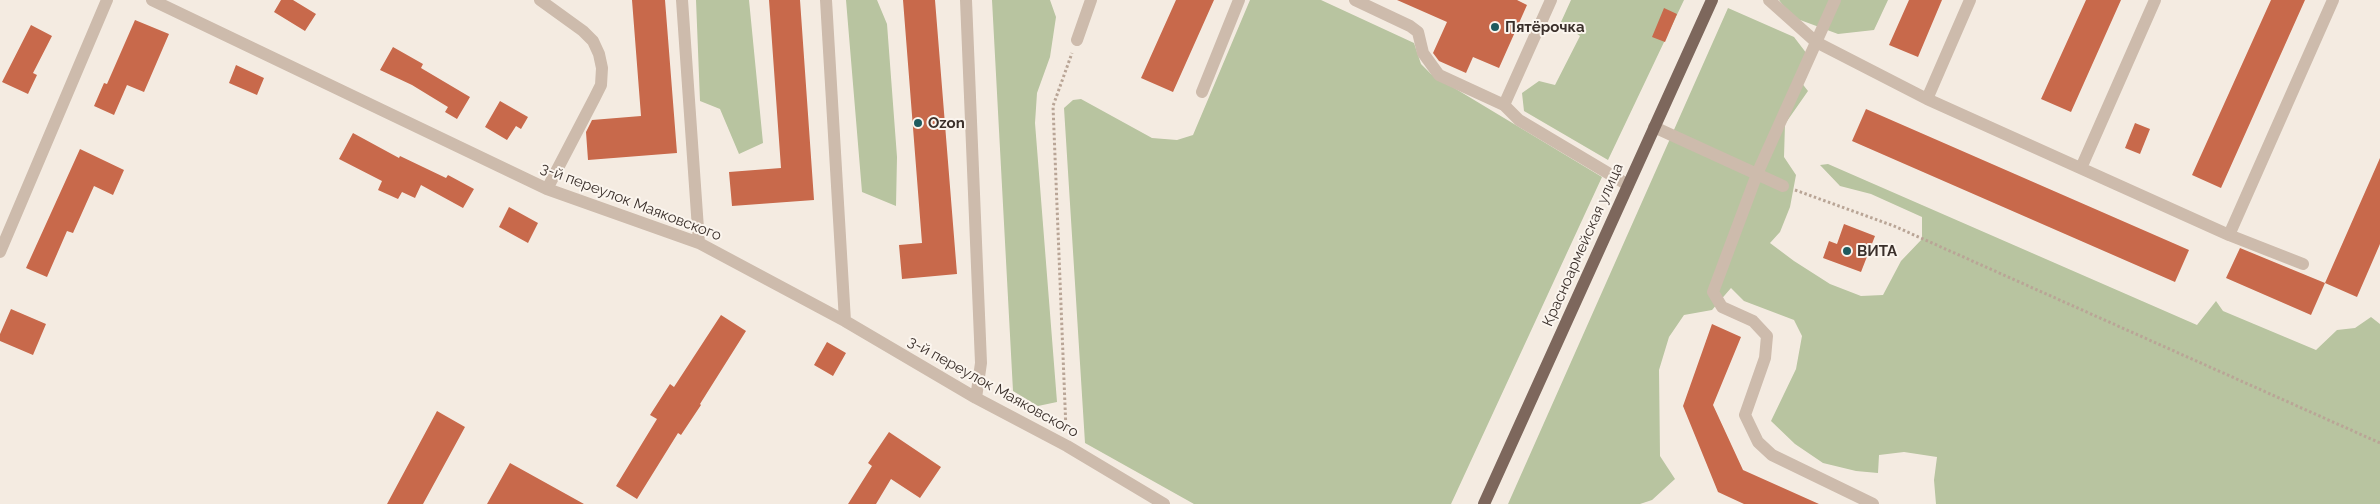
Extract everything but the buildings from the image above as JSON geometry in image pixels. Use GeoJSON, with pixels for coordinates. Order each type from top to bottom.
{"type":"FeatureCollection","features":[{"type":"Feature","properties":{"kind":"main road","name":"Красноармейская улица"},"geometry":{"type":"LineString","coordinates":[[1484,504],[1712,0]]}},
{"type":"Feature","properties":{"kind":"street"},"geometry":{"type":"LineString","coordinates":[[0,252],[106,0]]}},
{"type":"Feature","properties":{"kind":"street","name":"3-й переулок Маяковского"},"geometry":{"type":"LineString","coordinates":[[152,0],[547,189],[698,243],[845,321],[976,398],[1067,446],[1164,504]]}},
{"type":"Feature","properties":{"kind":"street"},"geometry":{"type":"LineString","coordinates":[[540,0],[583,31],[596,47],[602,68],[601,85],[547,189]]}},
{"type":"Feature","properties":{"kind":"street"},"geometry":{"type":"LineString","coordinates":[[682,0],[698,243]]}},
{"type":"Feature","properties":{"kind":"street"},"geometry":{"type":"LineString","coordinates":[[826,0],[845,321]]}},
{"type":"Feature","properties":{"kind":"street"},"geometry":{"type":"LineString","coordinates":[[966,0],[981,363],[976,398]]}},
{"type":"Feature","properties":{"kind":"street"},"geometry":{"type":"LineString","coordinates":[[1077,40],[1092,0]]}},
{"type":"Feature","properties":{"kind":"street"},"geometry":{"type":"LineString","coordinates":[[1202,92],[1239,0]]}},
{"type":"Feature","properties":{"kind":"street"},"geometry":{"type":"LineString","coordinates":[[1355,0],[1410,26],[1418,32],[1423,53],[1439,75],[1504,105],[1519,120],[1628,185]]}},
{"type":"Feature","properties":{"kind":"street"},"geometry":{"type":"LineString","coordinates":[[1769,0],[1816,42],[1927,99],[2229,235],[2303,264]]}},
{"type":"Feature","properties":{"kind":"street"},"geometry":{"type":"LineString","coordinates":[[1835,0],[1757,174],[1713,292],[1722,307],[1753,321],[1767,336],[1765,358],[1744,415],[1758,442],[1772,455],[1873,504]]}},
{"type":"Feature","properties":{"kind":"street"},"geometry":{"type":"LineString","coordinates":[[1927,99],[1970,0]]}},
{"type":"Feature","properties":{"kind":"street"},"geometry":{"type":"LineString","coordinates":[[2081,168],[2155,0]]}},
{"type":"Feature","properties":{"kind":"street"},"geometry":{"type":"LineString","coordinates":[[2229,235],[2333,0]]}},
{"type":"Feature","properties":{"kind":"street"},"geometry":{"type":"LineString","coordinates":[[1504,105],[1548,1]]}},
{"type":"Feature","properties":{"kind":"street"},"geometry":{"type":"LineString","coordinates":[[1654,127],[1783,186]]}},
{"type":"Feature","properties":{"kind":"path"},"geometry":{"type":"LineString","coordinates":[[1067,446],[1053,106],[1077,40]]}},
{"type":"Feature","properties":{"kind":"path"},"geometry":{"type":"LineString","coordinates":[[1783,186],[1894,226],[2380,443]]}},
{"type":"Feature","properties":{"kind":"green space"},"geometry":{"type":"Polygon","coordinates":[[[696,0],[749,0],[763,143],[739,154],[720,109],[700,101],[696,0]]]}},
{"type":"Feature","properties":{"kind":"green space"},"geometry":{"type":"Polygon","coordinates":[[[846,0],[877,0],[887,24],[897,157],[896,206],[862,192],[846,0]]]}},
{"type":"Feature","properties":{"kind":"green space"},"geometry":{"type":"Polygon","coordinates":[[[992,0],[1050,0],[1056,17],[1050,57],[1037,93],[1035,123],[1057,402],[1038,406],[1013,391],[992,0]]]}},
{"type":"Feature","properties":{"kind":"green space"},"geometry":{"type":"Polygon","coordinates":[[[1250,0],[1321,0],[1414,43],[1421,64],[1431,74],[1602,177],[1451,504],[1194,504],[1085,443],[1064,108],[1073,100],[1081,99],[1152,138],[1177,140],[1193,135],[1250,0]]]}},
{"type":"Feature","properties":{"kind":"green space"},"geometry":{"type":"Polygon","coordinates":[[[1571,0],[1684,0],[1608,160],[1524,111],[1522,93],[1539,81],[1555,85],[1580,36],[1561,22],[1571,0]]]}},
{"type":"Feature","properties":{"kind":"green space"},"geometry":{"type":"Polygon","coordinates":[[[1779,0],[1888,0],[1874,30],[1838,34],[1792,17],[1779,0]]]}},
{"type":"Feature","properties":{"kind":"green space"},"geometry":{"type":"Polygon","coordinates":[[[1728,8],[1794,37],[1807,54],[1797,77],[1808,91],[1785,124],[1784,157],[1796,175],[1790,207],[1780,232],[1770,243],[1830,284],[1861,296],[1883,295],[1901,261],[1922,239],[1922,217],[1871,194],[1840,186],[1820,165],[1828,164],[2197,325],[2216,301],[2223,311],[2316,350],[2337,330],[2355,328],[2371,317],[2380,324],[2380,504],[1936,504],[1934,480],[1937,457],[1904,452],[1879,455],[1878,473],[1856,471],[1823,463],[1795,444],[1771,421],[1796,369],[1802,336],[1794,320],[1744,301],[1731,288],[1712,310],[1684,315],[1669,337],[1659,370],[1660,456],[1675,479],[1652,500],[1640,504],[1508,504],[1728,8]]]}},
{"type":"Feature","properties":{"kind":"place","name":"Пятёрочка"},"geometry":{"type":"Point","coordinates":[1495,27]}},
{"type":"Feature","properties":{"kind":"place","name":"Ozon"},"geometry":{"type":"Point","coordinates":[918,123]}},
{"type":"Feature","properties":{"kind":"place","name":"ВИТА"},"geometry":{"type":"Point","coordinates":[1847,251]}}]}
